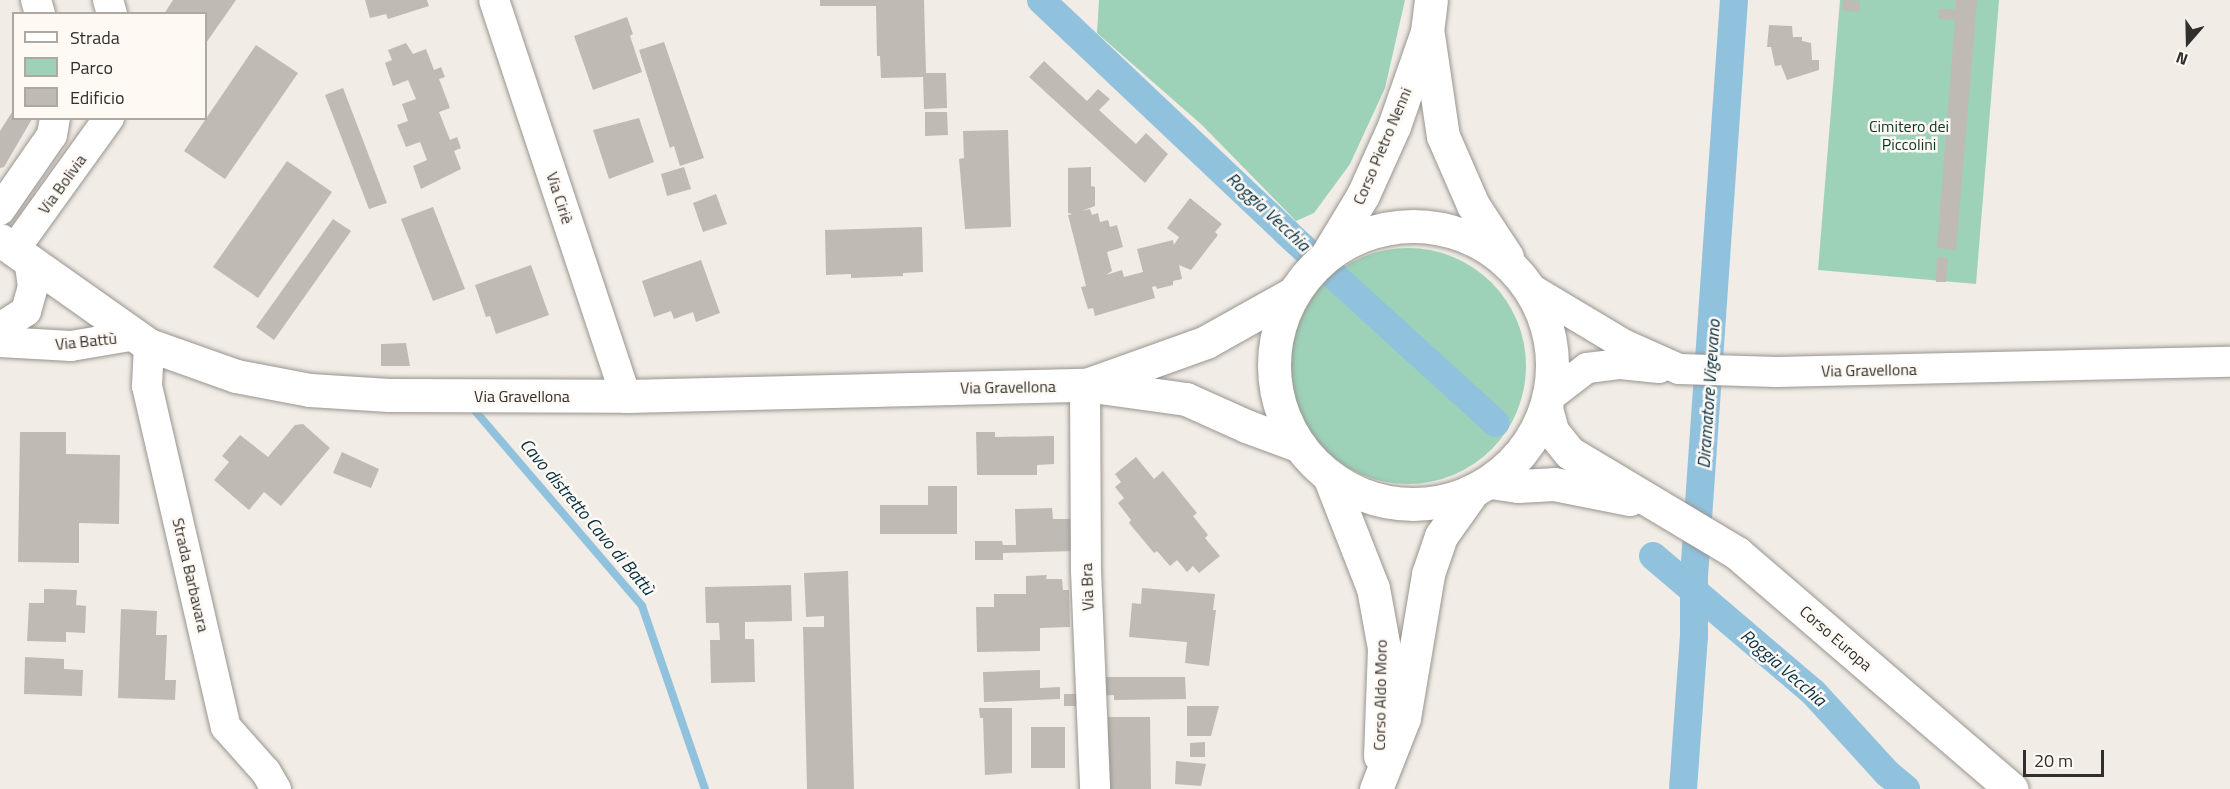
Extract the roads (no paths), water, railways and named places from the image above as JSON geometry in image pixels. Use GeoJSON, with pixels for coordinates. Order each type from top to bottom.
{"type":"FeatureCollection","features":[{"type":"Feature","properties":{"kind":"main road","name":"Corso Pietro Nenni"},"geometry":{"type":"LineString","coordinates":[[1299,446],[1283,418],[1275,387],[1273,355],[1279,324],[1363,195],[1394,126],[1427,32],[1431,0]]}},
{"type":"Feature","properties":{"kind":"main road","name":"Corso Pietro Nenni"},"geometry":{"type":"LineString","coordinates":[[1427,32],[1443,136],[1473,205],[1542,312],[1550,339],[1553,368],[1547,402]]}},
{"type":"Feature","properties":{"kind":"main road","name":"Via Gravellona"},"geometry":{"type":"LineString","coordinates":[[1085,386],[1206,342],[1368,234],[1390,227],[1425,226],[1458,233],[1490,248],[1522,279]]}},
{"type":"Feature","properties":{"kind":"main road","name":"Via Gravellona"},"geometry":{"type":"LineString","coordinates":[[14,250],[142,340],[236,376],[310,390],[389,395],[626,396],[1085,386],[1186,399],[1246,426],[1299,446]]}},
{"type":"Feature","properties":{"kind":"main road"},"geometry":{"type":"LineString","coordinates":[[1299,446],[1329,476],[1362,495],[1399,504],[1437,502],[1481,486],[1514,461],[1526,445],[1547,402]]}},
{"type":"Feature","properties":{"kind":"main road","name":"Corso Europa"},"geometry":{"type":"LineString","coordinates":[[1547,402],[1552,431],[1570,453],[1737,553],[2012,789]]}},
{"type":"Feature","properties":{"kind":"main road","name":"Corso Aldo Moro"},"geometry":{"type":"LineString","coordinates":[[1329,476],[1373,588],[1384,648],[1377,784]]}},
{"type":"Feature","properties":{"kind":"main road"},"geometry":{"type":"LineString","coordinates":[[1481,486],[1554,484],[1652,503]]}},
{"type":"Feature","properties":{"kind":"main road","name":"Corso Aldo Moro"},"geometry":{"type":"LineString","coordinates":[[1377,784],[1404,718],[1431,564],[1441,536],[1481,486]]}},
{"type":"Feature","properties":{"kind":"street","name":"Via Ciriè"},"geometry":{"type":"LineString","coordinates":[[494,0],[626,396]]}},
{"type":"Feature","properties":{"kind":"street"},"geometry":{"type":"LineString","coordinates":[[0,210],[52,135],[55,120]]}},
{"type":"Feature","properties":{"kind":"street","name":"Via Bolivia"},"geometry":{"type":"LineString","coordinates":[[14,250],[108,120]]}},
{"type":"Feature","properties":{"kind":"street"},"geometry":{"type":"LineString","coordinates":[[0,328],[26,311],[33,287],[14,250]]}},
{"type":"Feature","properties":{"kind":"street","name":"Via Gravellona"},"geometry":{"type":"LineString","coordinates":[[1522,279],[1625,345],[1681,369],[1724,372],[2230,362]]}},
{"type":"Feature","properties":{"kind":"street","name":"Via Battù"},"geometry":{"type":"LineString","coordinates":[[0,342],[71,346],[142,340]]}},
{"type":"Feature","properties":{"kind":"street","name":"Strada Barbavara"},"geometry":{"type":"LineString","coordinates":[[142,340],[147,386],[226,727],[266,772],[276,789]]}},
{"type":"Feature","properties":{"kind":"street"},"geometry":{"type":"LineString","coordinates":[[1547,402],[1587,368],[1621,364],[1681,369]]}},
{"type":"Feature","properties":{"kind":"street","name":"Via Bra"},"geometry":{"type":"LineString","coordinates":[[1085,386],[1086,571],[1095,789]]}},
{"type":"Feature","properties":{"kind":"waterway","name":"Roggia Vecchia"},"geometry":{"type":"LineString","coordinates":[[1041,0],[1287,233],[1496,423]]}},
{"type":"Feature","properties":{"kind":"waterway","name":"Diramatore Vigevano"},"geometry":{"type":"LineString","coordinates":[[1683,789],[1694,637],[1694,576],[1734,0]]}},
{"type":"Feature","properties":{"kind":"waterway","name":"Cavo distretto Cavo di Battù"},"geometry":{"type":"LineString","coordinates":[[476,412],[642,606],[705,789]]}},
{"type":"Feature","properties":{"kind":"waterway","name":"Roggia Vecchia"},"geometry":{"type":"LineString","coordinates":[[1653,556],[1813,692],[1887,773],[1906,789]]}},
{"type":"Feature","properties":{"kind":"park label","name":"Cimitero dei Piccolini"},"geometry":{"type":"Point","coordinates":[1909,135]}}]}
